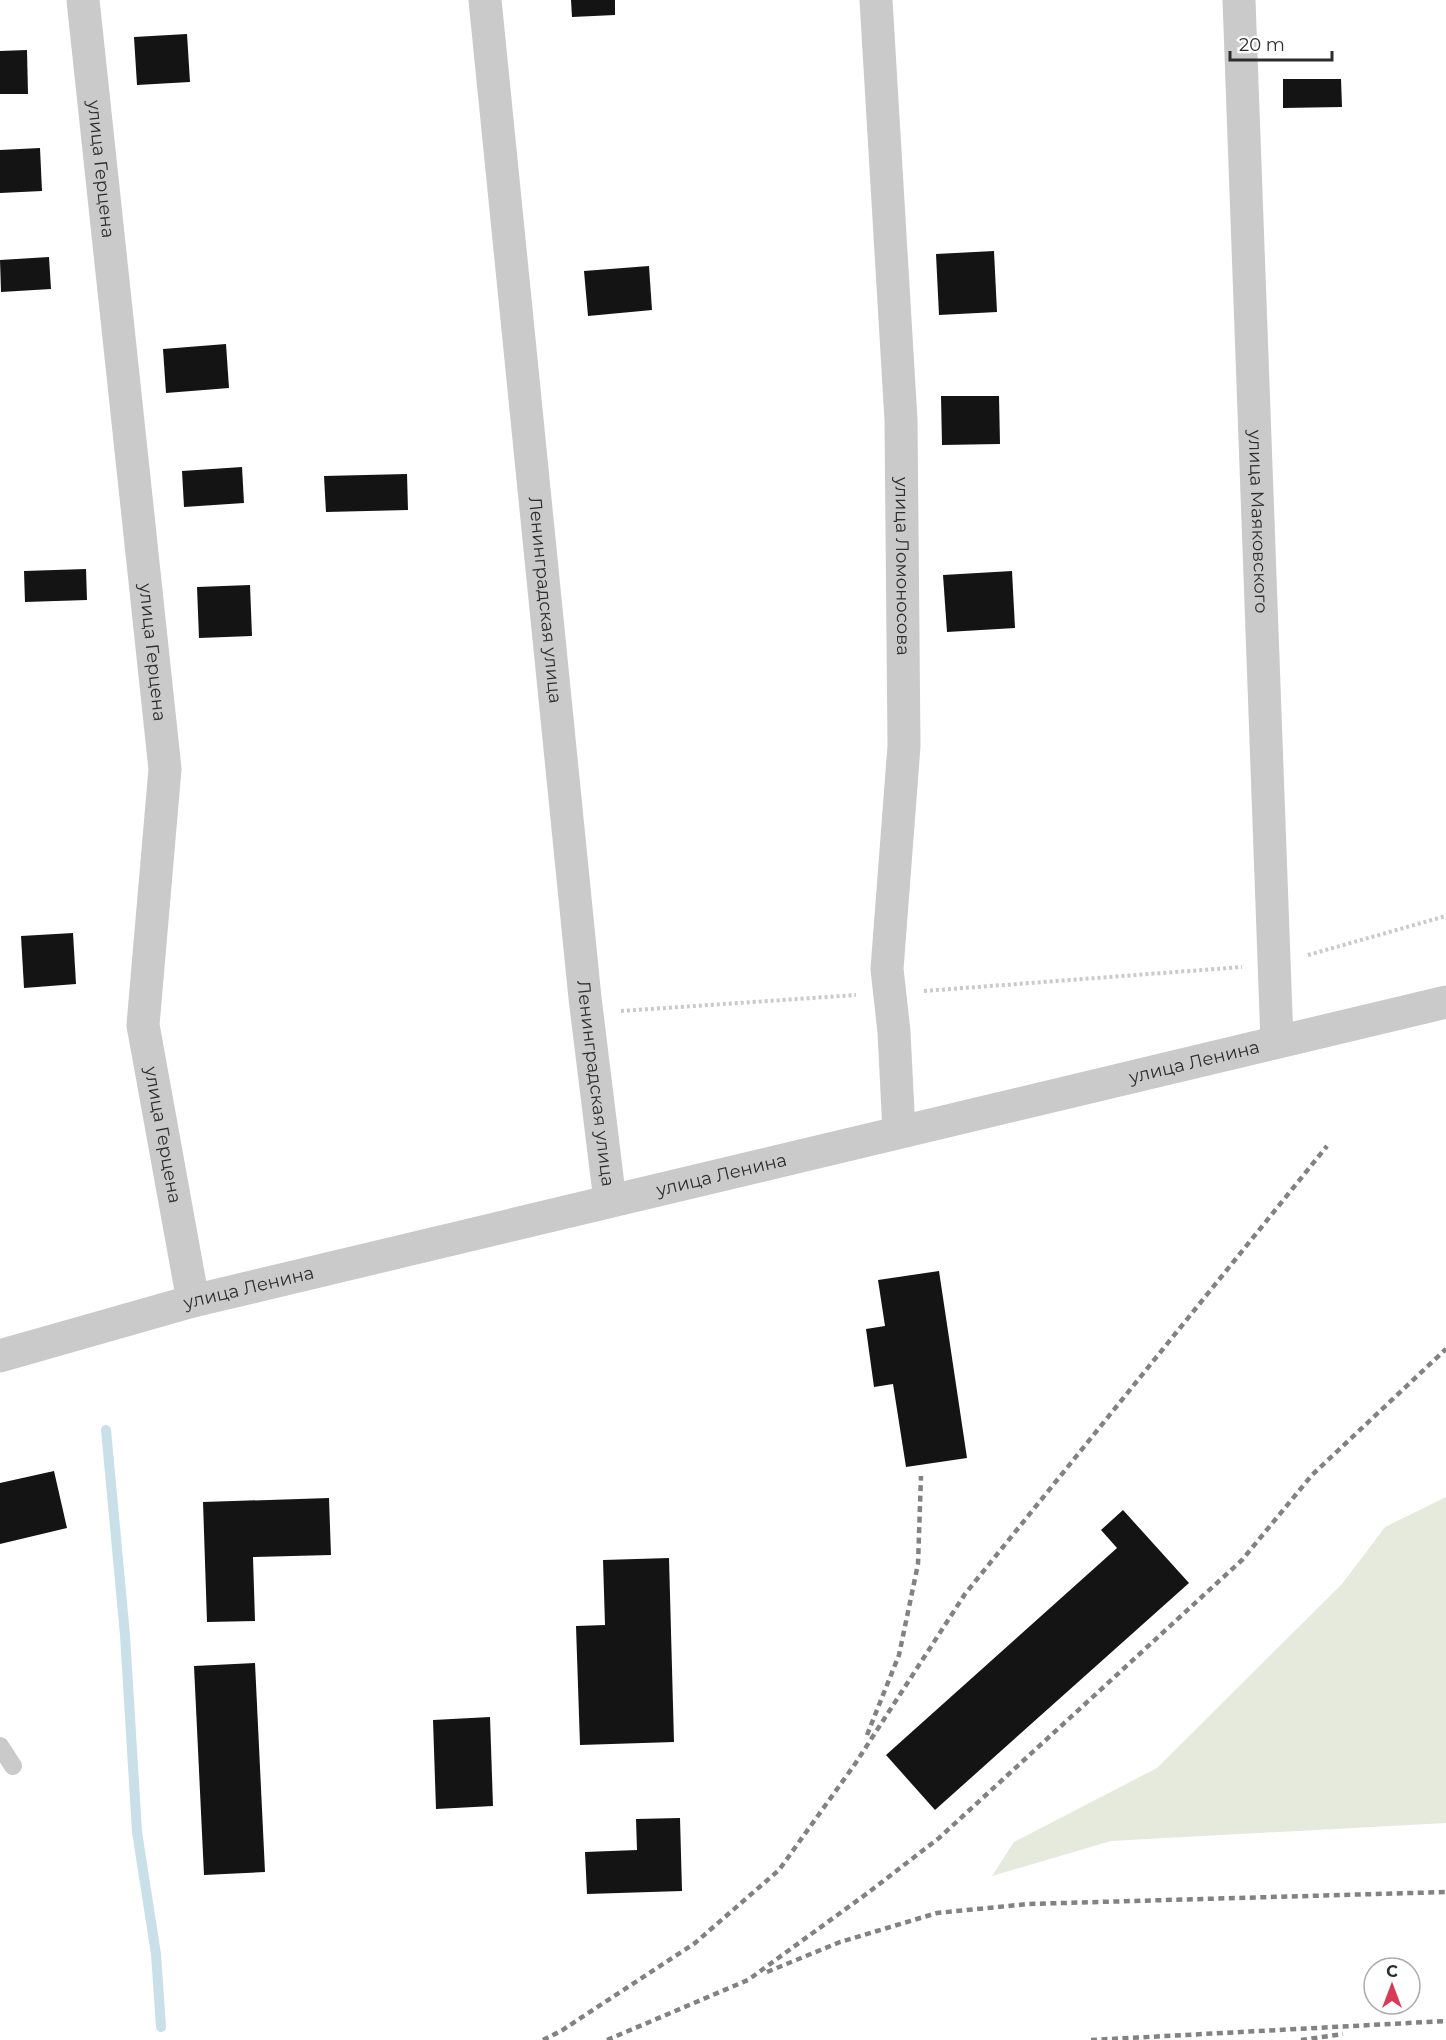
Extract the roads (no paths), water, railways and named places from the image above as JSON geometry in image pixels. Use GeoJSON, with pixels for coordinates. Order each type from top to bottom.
{"type":"FeatureCollection","features":[{"type":"Feature","properties":{"kind":"street","name":"улица Герцена"},"geometry":{"type":"LineString","coordinates":[[83,0],[165,769],[143,1025],[193,1301]]}},
{"type":"Feature","properties":{"kind":"street","name":"Ленинградская улица"},"geometry":{"type":"LineString","coordinates":[[485,0],[587,1013],[610,1201]]}},
{"type":"Feature","properties":{"kind":"street","name":"улица Ломоносова"},"geometry":{"type":"LineString","coordinates":[[876,0],[901,420],[904,746],[888,969],[899,1132]]}},
{"type":"Feature","properties":{"kind":"street","name":"улица Маяковского"},"geometry":{"type":"LineString","coordinates":[[1239,0],[1277,1042]]}},
{"type":"Feature","properties":{"kind":"street","name":"улица Ленина"},"geometry":{"type":"LineString","coordinates":[[0,1356],[193,1301],[1446,1002]]}},
{"type":"Feature","properties":{"kind":"lane"},"geometry":{"type":"LineString","coordinates":[[0,1746],[13,1766]]}},
{"type":"Feature","properties":{"kind":"waterway"},"geometry":{"type":"LineString","coordinates":[[106,1430],[125,1635],[137,1832],[156,1954],[161,2027]]}},
{"type":"Feature","properties":{"kind":"railway"},"geometry":{"type":"LineString","coordinates":[[543,2040],[561,2031],[695,1943],[779,1870],[855,1764],[965,1594],[1327,1146]]}},
{"type":"Feature","properties":{"kind":"railway"},"geometry":{"type":"LineString","coordinates":[[607,2040],[748,1980],[939,1838],[1242,1560],[1312,1475],[1446,1349]]}},
{"type":"Feature","properties":{"kind":"railway"},"geometry":{"type":"LineString","coordinates":[[867,1735],[899,1655],[918,1564],[921,1476]]}},
{"type":"Feature","properties":{"kind":"railway"},"geometry":{"type":"LineString","coordinates":[[767,1972],[840,1942],[937,1913],[1028,1904],[1446,1892]]}},
{"type":"Feature","properties":{"kind":"railway"},"geometry":{"type":"LineString","coordinates":[[1091,2040],[1446,2021]]}},
{"type":"Feature","properties":{"kind":"railway"},"geometry":{"type":"LineString","coordinates":[[1301,2040],[1343,2034]]}}]}
